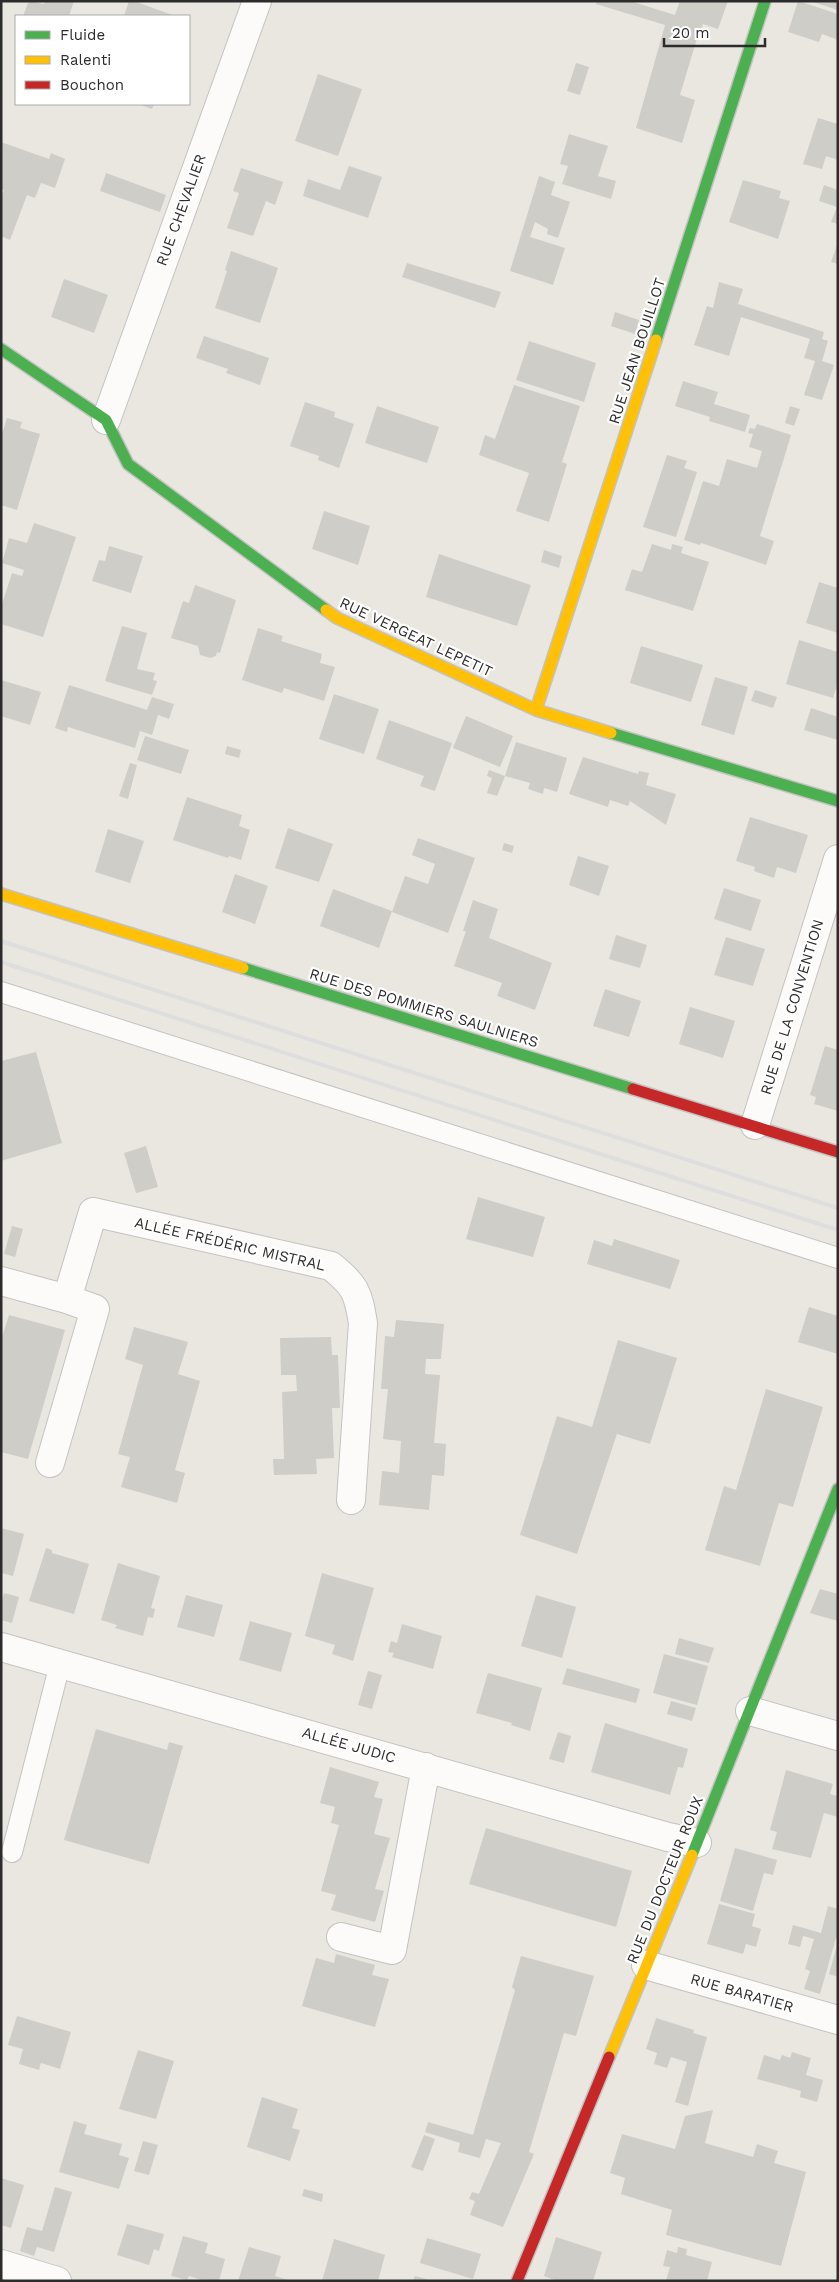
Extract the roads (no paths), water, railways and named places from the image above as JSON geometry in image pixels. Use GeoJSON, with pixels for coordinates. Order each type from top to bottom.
{"type":"FeatureCollection","features":[{"type":"Feature","properties":{"kind":"street","name":"RUE CHEVALIER"},"geometry":{"type":"LineString","coordinates":[[106,420],[257,1]]}},
{"type":"Feature","properties":{"kind":"street","name":"RUE JEAN BOUILLOT"},"geometry":{"type":"LineString","coordinates":[[536,710],[765,1]]}},
{"type":"Feature","properties":{"kind":"street","name":"RUE VERGEAT LEPETIT"},"geometry":{"type":"LineString","coordinates":[[1,349],[106,420],[128,464],[337,618],[536,710],[838,801]]}},
{"type":"Feature","properties":{"kind":"street","name":"RUE DE LA CONVENTION"},"geometry":{"type":"LineString","coordinates":[[755,1126],[838,860]]}},
{"type":"Feature","properties":{"kind":"street","name":"RUE DES POMMIERS SAULNIERS"},"geometry":{"type":"LineString","coordinates":[[1,894],[838,1152]]}},
{"type":"Feature","properties":{"kind":"street","name":"ALLÉE FRÉDÉRIC MISTRAL"},"geometry":{"type":"LineString","coordinates":[[67,1299],[94,1212],[331,1266],[346,1278],[358,1295],[363,1323],[351,1500]]}},
{"type":"Feature","properties":{"kind":"street"},"geometry":{"type":"LineString","coordinates":[[1,1281],[67,1299],[95,1309],[50,1464]]}},
{"type":"Feature","properties":{"kind":"street","name":"RUE DU DOCTEUR ROUX"},"geometry":{"type":"LineString","coordinates":[[517,2281],[697,1843],[838,1489]]}},
{"type":"Feature","properties":{"kind":"street","name":"ALLÉE JUDIC"},"geometry":{"type":"LineString","coordinates":[[1,1647],[668,1837],[697,1843]]}},
{"type":"Feature","properties":{"kind":"street"},"geometry":{"type":"LineString","coordinates":[[750,1711],[838,1736]]}},
{"type":"Feature","properties":{"kind":"street"},"geometry":{"type":"LineString","coordinates":[[341,1937],[392,1950],[426,1767]]}},
{"type":"Feature","properties":{"kind":"street","name":"RUE BARATIER"},"geometry":{"type":"LineString","coordinates":[[646,1965],[838,2020]]}},
{"type":"Feature","properties":{"kind":"street"},"geometry":{"type":"LineString","coordinates":[[1,2264],[57,2281]]}},
{"type":"Feature","properties":{"kind":"lane"},"geometry":{"type":"LineString","coordinates":[[1,992],[838,1258]]}},
{"type":"Feature","properties":{"kind":"lane"},"geometry":{"type":"LineString","coordinates":[[12,1852],[60,1664]]}},
{"type":"Feature","properties":{"kind":"railway"},"geometry":{"type":"LineString","coordinates":[[1,941],[838,1208]]}},
{"type":"Feature","properties":{"kind":"railway"},"geometry":{"type":"LineString","coordinates":[[1,962],[838,1230]]}}]}
